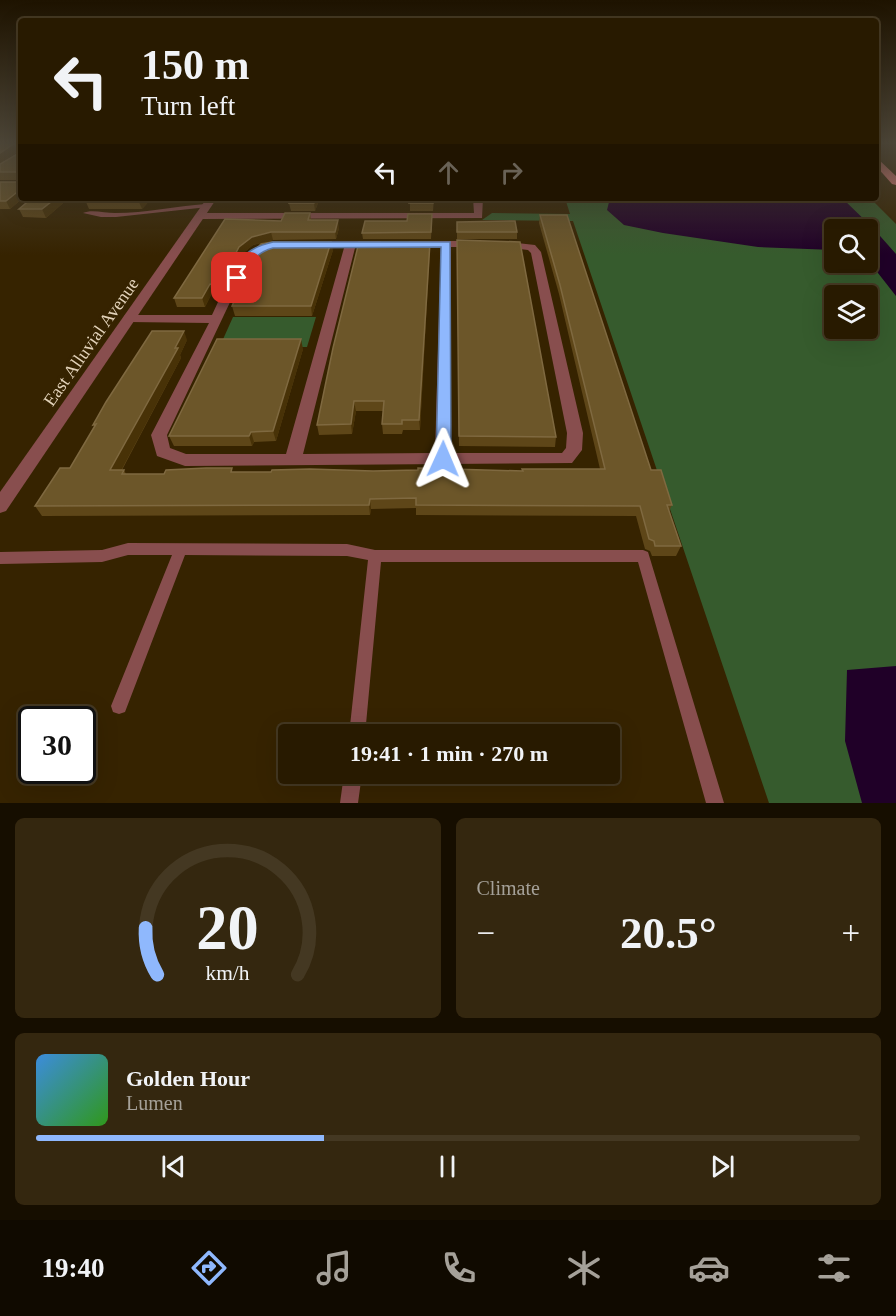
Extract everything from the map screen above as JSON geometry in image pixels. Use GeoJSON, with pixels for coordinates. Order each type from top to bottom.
{"type":"FeatureCollection","features":[{"type":"Feature","properties":{"kind":"street"},"geometry":{"type":"LineString","coordinates":[[206,207],[479,216],[478,201]]}},
{"type":"Feature","properties":{"kind":"street","name":"East Alluvial Avenue"},"geometry":{"type":"LineString","coordinates":[[0,506],[206,207]]}},
{"type":"Feature","properties":{"kind":"street"},"geometry":{"type":"LineString","coordinates":[[293,460],[350,244]]}},
{"type":"Feature","properties":{"kind":"street"},"geometry":{"type":"LineString","coordinates":[[443,459],[446,244]]}},
{"type":"Feature","properties":{"kind":"street"},"geometry":{"type":"LineString","coordinates":[[446,244],[516,244],[531,247],[536,252],[575,433],[574,450],[566,459],[185,460],[163,452],[159,435],[247,258],[258,249],[289,245],[446,244]]}},
{"type":"Feature","properties":{"kind":"street"},"geometry":{"type":"LineString","coordinates":[[129,318],[218,319]]}},
{"type":"Feature","properties":{"kind":"lane"},"geometry":{"type":"LineString","coordinates":[[86,213],[147,213],[174,208],[206,207]]}},
{"type":"Feature","properties":{"kind":"lane"},"geometry":{"type":"LineString","coordinates":[[0,558],[102,556],[128,549],[347,550],[375,556],[643,556],[715,803]]}},
{"type":"Feature","properties":{"kind":"lane"},"geometry":{"type":"LineString","coordinates":[[120,706],[181,549]]}},
{"type":"Feature","properties":{"kind":"lane"},"geometry":{"type":"LineString","coordinates":[[358,724],[375,556]]}},
{"type":"Feature","properties":{"kind":"lane"},"geometry":{"type":"LineString","coordinates":[[350,803],[351,784]]}},
{"type":"Feature","properties":{"kind":"green space"},"geometry":{"type":"Polygon","coordinates":[[[566,201],[873,201],[896,224],[896,803],[769,803],[573,221],[482,220],[492,213],[570,214],[566,201]]]}},
{"type":"Feature","properties":{"kind":"green space"},"geometry":{"type":"Polygon","coordinates":[[[233,317],[316,317],[307,347],[220,346],[233,317]]]}},
{"type":"Feature","properties":{"kind":"shaded area"},"geometry":{"type":"Polygon","coordinates":[[[609,201],[845,201],[864,219],[824,219],[824,250],[758,247],[624,225],[607,210],[609,201]]]}},
{"type":"Feature","properties":{"kind":"shaded area"},"geometry":{"type":"Polygon","coordinates":[[[878,234],[896,254],[896,296],[878,273],[878,234]]]}},
{"type":"Feature","properties":{"kind":"shaded area"},"geometry":{"type":"Polygon","coordinates":[[[896,666],[896,803],[862,803],[845,741],[847,670],[896,666]]]}},
{"type":"Feature","properties":{"kind":"building"},"geometry":{"type":"Polygon","coordinates":[[[0,182],[17,182],[18,191],[6,201],[0,201],[0,182]]]}},
{"type":"Feature","properties":{"kind":"building"},"geometry":{"type":"Polygon","coordinates":[[[28,201],[52,201],[42,209],[19,209],[28,201]]]}},
{"type":"Feature","properties":{"kind":"building"},"geometry":{"type":"Polygon","coordinates":[[[86,201],[140,201],[139,202],[86,201]]]}},
{"type":"Feature","properties":{"kind":"building"},"geometry":{"type":"Polygon","coordinates":[[[290,201],[315,201],[314,203],[289,203],[290,201]]]}},
{"type":"Feature","properties":{"kind":"building"},"geometry":{"type":"Polygon","coordinates":[[[409,201],[433,201],[433,203],[409,203],[409,201]]]}},
{"type":"Feature","properties":{"kind":"building"},"geometry":{"type":"Polygon","coordinates":[[[285,213],[310,213],[308,220],[338,220],[335,232],[271,232],[252,237],[239,247],[219,285],[210,284],[202,298],[174,298],[225,219],[281,221],[285,213]]]}},
{"type":"Feature","properties":{"kind":"building"},"geometry":{"type":"Polygon","coordinates":[[[408,214],[432,214],[431,232],[362,233],[365,221],[407,221],[408,214]]]}},
{"type":"Feature","properties":{"kind":"building"},"geometry":{"type":"Polygon","coordinates":[[[540,215],[567,215],[651,470],[661,470],[672,505],[667,505],[681,546],[655,546],[654,541],[649,539],[640,506],[416,505],[416,498],[370,499],[369,505],[35,506],[60,468],[70,468],[106,402],[152,331],[184,331],[175,348],[178,348],[110,470],[124,470],[122,474],[164,474],[166,470],[206,468],[232,468],[231,472],[310,469],[373,471],[418,470],[418,468],[523,471],[522,469],[605,469],[560,285],[540,215]]]}},
{"type":"Feature","properties":{"kind":"building"},"geometry":{"type":"Polygon","coordinates":[[[515,221],[517,232],[457,232],[457,222],[515,221]]]}},
{"type":"Feature","properties":{"kind":"building"},"geometry":{"type":"Polygon","coordinates":[[[457,240],[520,242],[556,437],[459,436],[457,240]]]}},
{"type":"Feature","properties":{"kind":"building"},"geometry":{"type":"Polygon","coordinates":[[[331,242],[311,306],[232,306],[242,284],[236,284],[252,253],[261,244],[331,242]]]}},
{"type":"Feature","properties":{"kind":"building"},"geometry":{"type":"Polygon","coordinates":[[[359,242],[430,242],[419,420],[402,420],[402,424],[382,424],[384,401],[354,401],[351,424],[317,425],[359,242]]]}},
{"type":"Feature","properties":{"kind":"building"},"geometry":{"type":"Polygon","coordinates":[[[217,339],[301,339],[273,431],[251,432],[249,436],[169,436],[217,339]]]}},
{"type":"Feature","properties":{"kind":"route"},"geometry":{"type":"LineString","coordinates":[[237,278],[247,258],[258,249],[273,245],[446,244],[443,459]]}}]}
